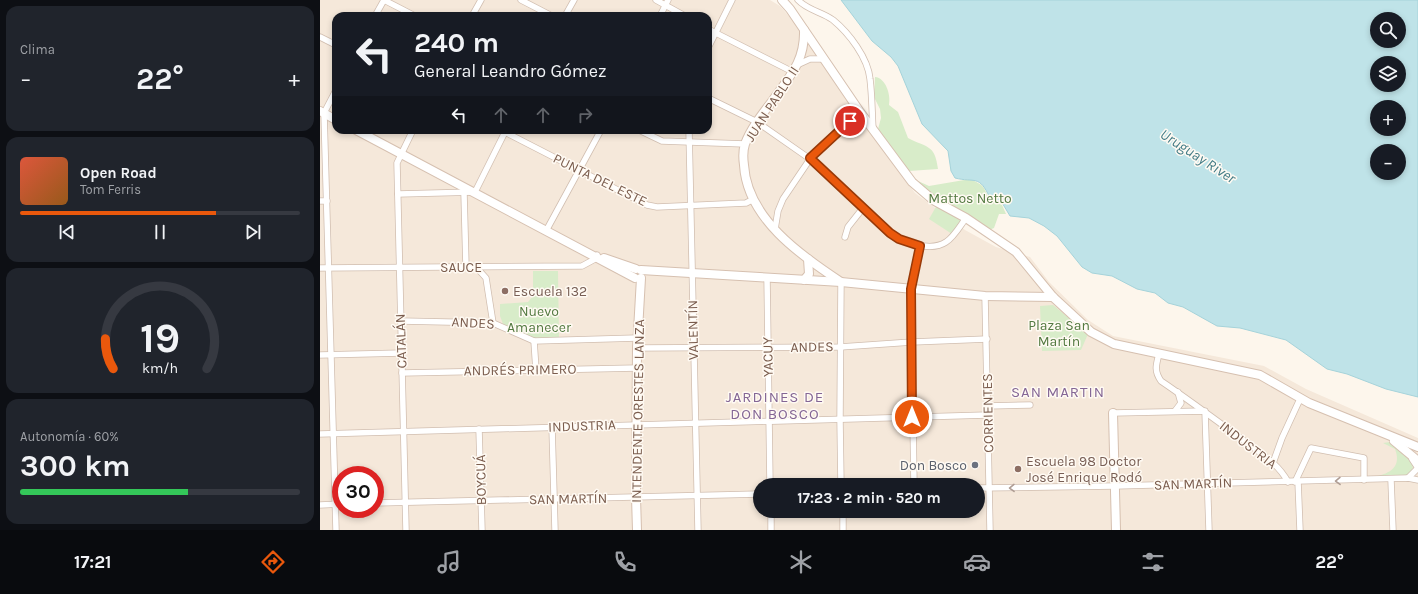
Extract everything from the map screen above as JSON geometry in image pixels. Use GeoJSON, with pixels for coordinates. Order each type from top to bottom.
{"type":"FeatureCollection","features":[{"type":"Feature","properties":{"kind":"street"},"geometry":{"type":"LineString","coordinates":[[377,12],[384,0],[407,12]]}},
{"type":"Feature","properties":{"kind":"street"},"geometry":{"type":"LineString","coordinates":[[474,12],[481,0]]}},
{"type":"Feature","properties":{"kind":"street"},"geometry":{"type":"LineString","coordinates":[[521,0],[544,12]]}},
{"type":"Feature","properties":{"kind":"street"},"geometry":{"type":"LineString","coordinates":[[567,12],[574,0]]}},
{"type":"Feature","properties":{"kind":"street"},"geometry":{"type":"LineString","coordinates":[[656,0],[667,3],[679,12]]}},
{"type":"Feature","properties":{"kind":"street"},"geometry":{"type":"LineString","coordinates":[[712,40],[732,0]]}},
{"type":"Feature","properties":{"kind":"street"},"geometry":{"type":"LineString","coordinates":[[782,0],[804,28],[860,112],[921,192],[966,218],[1016,252],[1053,297],[1086,328],[1114,344],[1260,376],[1300,399],[1407,446],[1418,448]]}},
{"type":"Feature","properties":{"kind":"street"},"geometry":{"type":"LineString","coordinates":[[798,0],[808,7],[832,19],[847,34],[865,62],[870,78],[873,129]]}},
{"type":"Feature","properties":{"kind":"street"},"geometry":{"type":"LineString","coordinates":[[662,12],[667,3]]}},
{"type":"Feature","properties":{"kind":"street","name":"JUAN PABLO II"},"geometry":{"type":"LineString","coordinates":[[804,28],[804,39],[799,64],[757,122],[745,144],[744,172],[752,200],[758,210],[808,259],[841,282]]}},
{"type":"Feature","properties":{"kind":"street"},"geometry":{"type":"LineString","coordinates":[[712,31],[793,72]]}},
{"type":"Feature","properties":{"kind":"street"},"geometry":{"type":"LineString","coordinates":[[320,37],[332,43]]}},
{"type":"Feature","properties":{"kind":"street"},"geometry":{"type":"LineString","coordinates":[[799,64],[810,59],[824,59]]}},
{"type":"Feature","properties":{"kind":"street"},"geometry":{"type":"LineString","coordinates":[[332,96],[322,112],[327,201],[333,433],[335,466]]}},
{"type":"Feature","properties":{"kind":"street"},"geometry":{"type":"LineString","coordinates":[[712,100],[757,122],[810,158],[863,208],[899,239],[920,246],[939,245],[945,243],[966,218]]}},
{"type":"Feature","properties":{"kind":"street"},"geometry":{"type":"LineString","coordinates":[[322,112],[332,118]]}},
{"type":"Feature","properties":{"kind":"street"},"geometry":{"type":"LineString","coordinates":[[776,229],[778,211],[783,199],[810,158],[860,112]]}},
{"type":"Feature","properties":{"kind":"street"},"geometry":{"type":"LineString","coordinates":[[364,134],[596,257],[639,275],[653,271],[767,277],[841,282],[985,296],[1053,297]]}},
{"type":"Feature","properties":{"kind":"street","name":"CATALÁN"},"geometry":{"type":"LineString","coordinates":[[406,530],[397,163],[411,134]]}},
{"type":"Feature","properties":{"kind":"street"},"geometry":{"type":"LineString","coordinates":[[475,192],[503,134]]}},
{"type":"Feature","properties":{"kind":"street","name":"PUNTA DEL ESTE"},"geometry":{"type":"LineString","coordinates":[[510,134],[647,205],[657,207],[746,203],[752,200]]}},
{"type":"Feature","properties":{"kind":"street"},"geometry":{"type":"LineString","coordinates":[[548,232],[599,134]]}},
{"type":"Feature","properties":{"kind":"street"},"geometry":{"type":"LineString","coordinates":[[647,134],[662,141],[745,144]]}},
{"type":"Feature","properties":{"kind":"street","name":"VALENTÍN"},"geometry":{"type":"LineString","coordinates":[[689,134],[694,423],[698,530]]}},
{"type":"Feature","properties":{"kind":"street"},"geometry":{"type":"LineString","coordinates":[[398,194],[475,192]]}},
{"type":"Feature","properties":{"kind":"street"},"geometry":{"type":"LineString","coordinates":[[464,193],[466,267]]}},
{"type":"Feature","properties":{"kind":"street"},"geometry":{"type":"LineString","coordinates":[[320,201],[327,201]]}},
{"type":"Feature","properties":{"kind":"street"},"geometry":{"type":"LineString","coordinates":[[845,237],[848,228],[863,208]]}},
{"type":"Feature","properties":{"kind":"street"},"geometry":{"type":"LineString","coordinates":[[914,478],[911,289],[920,246]]}},
{"type":"Feature","properties":{"kind":"street","name":"SAUCE"},"geometry":{"type":"LineString","coordinates":[[320,268],[582,266],[596,257]]}},
{"type":"Feature","properties":{"kind":"street"},"geometry":{"type":"LineString","coordinates":[[804,280],[809,274],[808,259]]}},
{"type":"Feature","properties":{"kind":"street"},"geometry":{"type":"LineString","coordinates":[[476,267],[486,278],[493,323]]}},
{"type":"Feature","properties":{"kind":"street","name":"INTENDENTE ORESTES LANZA"},"geometry":{"type":"LineString","coordinates":[[637,530],[637,338],[641,293],[639,275]]}},
{"type":"Feature","properties":{"kind":"street","name":"YACUY"},"geometry":{"type":"LineString","coordinates":[[767,277],[770,478]]}},
{"type":"Feature","properties":{"kind":"street"},"geometry":{"type":"LineString","coordinates":[[841,282],[840,419],[842,478]]}},
{"type":"Feature","properties":{"kind":"street","name":"CORRIENTES"},"geometry":{"type":"LineString","coordinates":[[985,296],[990,530]]}},
{"type":"Feature","properties":{"kind":"street","name":"ANDES"},"geometry":{"type":"LineString","coordinates":[[401,321],[493,323],[534,341],[637,338]]}},
{"type":"Feature","properties":{"kind":"street","name":"ANDES"},"geometry":{"type":"LineString","coordinates":[[637,348],[840,347],[987,339]]}},
{"type":"Feature","properties":{"kind":"street"},"geometry":{"type":"LineString","coordinates":[[534,341],[536,370]]}},
{"type":"Feature","properties":{"kind":"street"},"geometry":{"type":"LineString","coordinates":[[320,355],[402,353]]}},
{"type":"Feature","properties":{"kind":"street","name":"INDUSTRIA"},"geometry":{"type":"LineString","coordinates":[[1159,354],[1155,367],[1156,374],[1161,381],[1273,463],[1288,482]]}},
{"type":"Feature","properties":{"kind":"street","name":"ANDRÉS PRIMERO"},"geometry":{"type":"LineString","coordinates":[[402,373],[637,368]]}},
{"type":"Feature","properties":{"kind":"street"},"geometry":{"type":"LineString","coordinates":[[1175,411],[1182,403],[1178,392]]}},
{"type":"Feature","properties":{"kind":"street"},"geometry":{"type":"LineString","coordinates":[[1273,463],[1282,438],[1300,399]]}},
{"type":"Feature","properties":{"kind":"street"},"geometry":{"type":"LineString","coordinates":[[987,406],[1030,405]]}},
{"type":"Feature","properties":{"kind":"street"},"geometry":{"type":"LineString","coordinates":[[1116,530],[1113,413],[1204,411],[1209,530]]}},
{"type":"Feature","properties":{"kind":"street","name":"INDUSTRIA"},"geometry":{"type":"LineString","coordinates":[[320,434],[987,415]]}},
{"type":"Feature","properties":{"kind":"street"},"geometry":{"type":"LineString","coordinates":[[552,427],[555,530]]}},
{"type":"Feature","properties":{"kind":"street","name":"BOYCUÁ"},"geometry":{"type":"LineString","coordinates":[[479,429],[482,530]]}},
{"type":"Feature","properties":{"kind":"street"},"geometry":{"type":"LineString","coordinates":[[1407,446],[1418,461]]}},
{"type":"Feature","properties":{"kind":"street"},"geometry":{"type":"LineString","coordinates":[[1407,446],[1418,468],[1408,478]]}},
{"type":"Feature","properties":{"kind":"street"},"geometry":{"type":"LineString","coordinates":[[1300,530],[1297,481],[1311,448],[1364,458],[1364,480]]}},
{"type":"Feature","properties":{"kind":"street","name":"SAN MARTÍN"},"geometry":{"type":"LineString","coordinates":[[988,488],[1391,480],[1408,478],[1418,480]]}},
{"type":"Feature","properties":{"kind":"street"},"geometry":{"type":"LineString","coordinates":[[1391,480],[1393,530]]}},
{"type":"Feature","properties":{"kind":"street","name":"SAN MARTÍN"},"geometry":{"type":"LineString","coordinates":[[384,503],[753,494]]}},
{"type":"Feature","properties":{"kind":"street"},"geometry":{"type":"LineString","coordinates":[[320,505],[332,504]]}},
{"type":"Feature","properties":{"kind":"street"},"geometry":{"type":"LineString","coordinates":[[336,530],[337,518]]}},
{"type":"Feature","properties":{"kind":"street"},"geometry":{"type":"LineString","coordinates":[[770,518],[771,530]]}},
{"type":"Feature","properties":{"kind":"street"},"geometry":{"type":"LineString","coordinates":[[842,518],[843,530]]}},
{"type":"Feature","properties":{"kind":"shaded area"},"geometry":{"type":"Polygon","coordinates":[[[320,0],[770,0],[780,6],[795,23],[848,103],[915,193],[965,230],[996,247],[1030,257],[1049,282],[1088,320],[1113,336],[1264,366],[1306,389],[1418,438],[1418,530],[320,530],[320,0]]]}},
{"type":"Feature","properties":{"kind":"green space"},"geometry":{"type":"Polygon","coordinates":[[[875,77],[882,80],[885,84],[889,97],[889,105],[898,112],[908,138],[929,148],[932,151],[937,161],[938,169],[909,171],[878,129],[881,118],[880,109],[874,97],[875,77]]]}},
{"type":"Feature","properties":{"kind":"green space","name":"Mattos Netto"},"geometry":{"type":"Polygon","coordinates":[[[970,179],[982,185],[990,200],[1002,205],[1006,214],[999,214],[994,228],[989,230],[927,193],[916,183],[918,181],[929,186],[970,179]]]}},
{"type":"Feature","properties":{"kind":"green space"},"geometry":{"type":"Polygon","coordinates":[[[937,205],[961,220],[952,234],[929,219],[937,205]]]}},
{"type":"Feature","properties":{"kind":"green space","name":"Nuevo Amanecer"},"geometry":{"type":"Polygon","coordinates":[[[533,271],[558,271],[559,339],[536,339],[503,324],[500,316],[500,304],[528,302],[533,296],[533,271]]]}},
{"type":"Feature","properties":{"kind":"green space","name":"Plaza San Martín"},"geometry":{"type":"Polygon","coordinates":[[[1053,305],[1088,334],[1081,350],[1042,351],[1040,306],[1053,305]]]}},
{"type":"Feature","properties":{"kind":"green space"},"geometry":{"type":"Polygon","coordinates":[[[1390,442],[1398,446],[1408,456],[1413,468],[1408,476],[1378,476],[1392,470],[1396,464],[1397,455],[1395,449],[1383,443],[1390,442]]]}},
{"type":"Feature","properties":{"kind":"water","name":"Uruguay River"},"geometry":{"type":"Polygon","coordinates":[[[841,0],[1418,0],[1418,397],[1386,389],[1347,374],[1327,369],[1286,340],[1240,328],[1217,326],[1183,307],[1168,303],[1155,293],[1137,289],[1112,276],[1092,273],[1082,267],[1057,236],[1044,226],[1029,218],[1010,216],[1001,201],[990,198],[983,185],[979,182],[955,178],[951,171],[948,151],[922,124],[898,66],[891,57],[872,41],[841,0]]]}},
{"type":"Feature","properties":{"kind":"place","name":"Escuela 132"},"geometry":{"type":"Point","coordinates":[505,291]}},
{"type":"Feature","properties":{"kind":"place","name":"Don Bosco"},"geometry":{"type":"Point","coordinates":[975,465]}},
{"type":"Feature","properties":{"kind":"place","name":"Escuela 98 Doctor José Enrique Rodó"},"geometry":{"type":"Point","coordinates":[1018,469]}},
{"type":"Feature","properties":{"kind":"district","name":"SAN MARTIN"},"geometry":{"type":"Point","coordinates":[1058,392]}},
{"type":"Feature","properties":{"kind":"district","name":"JARDINES DE DON BOSCO"},"geometry":{"type":"Point","coordinates":[775,406]}},
{"type":"Feature","properties":{"kind":"route"},"geometry":{"type":"LineString","coordinates":[[850,121],[810,158],[890,233],[910,244],[920,246],[911,289],[912,417]]}}]}
